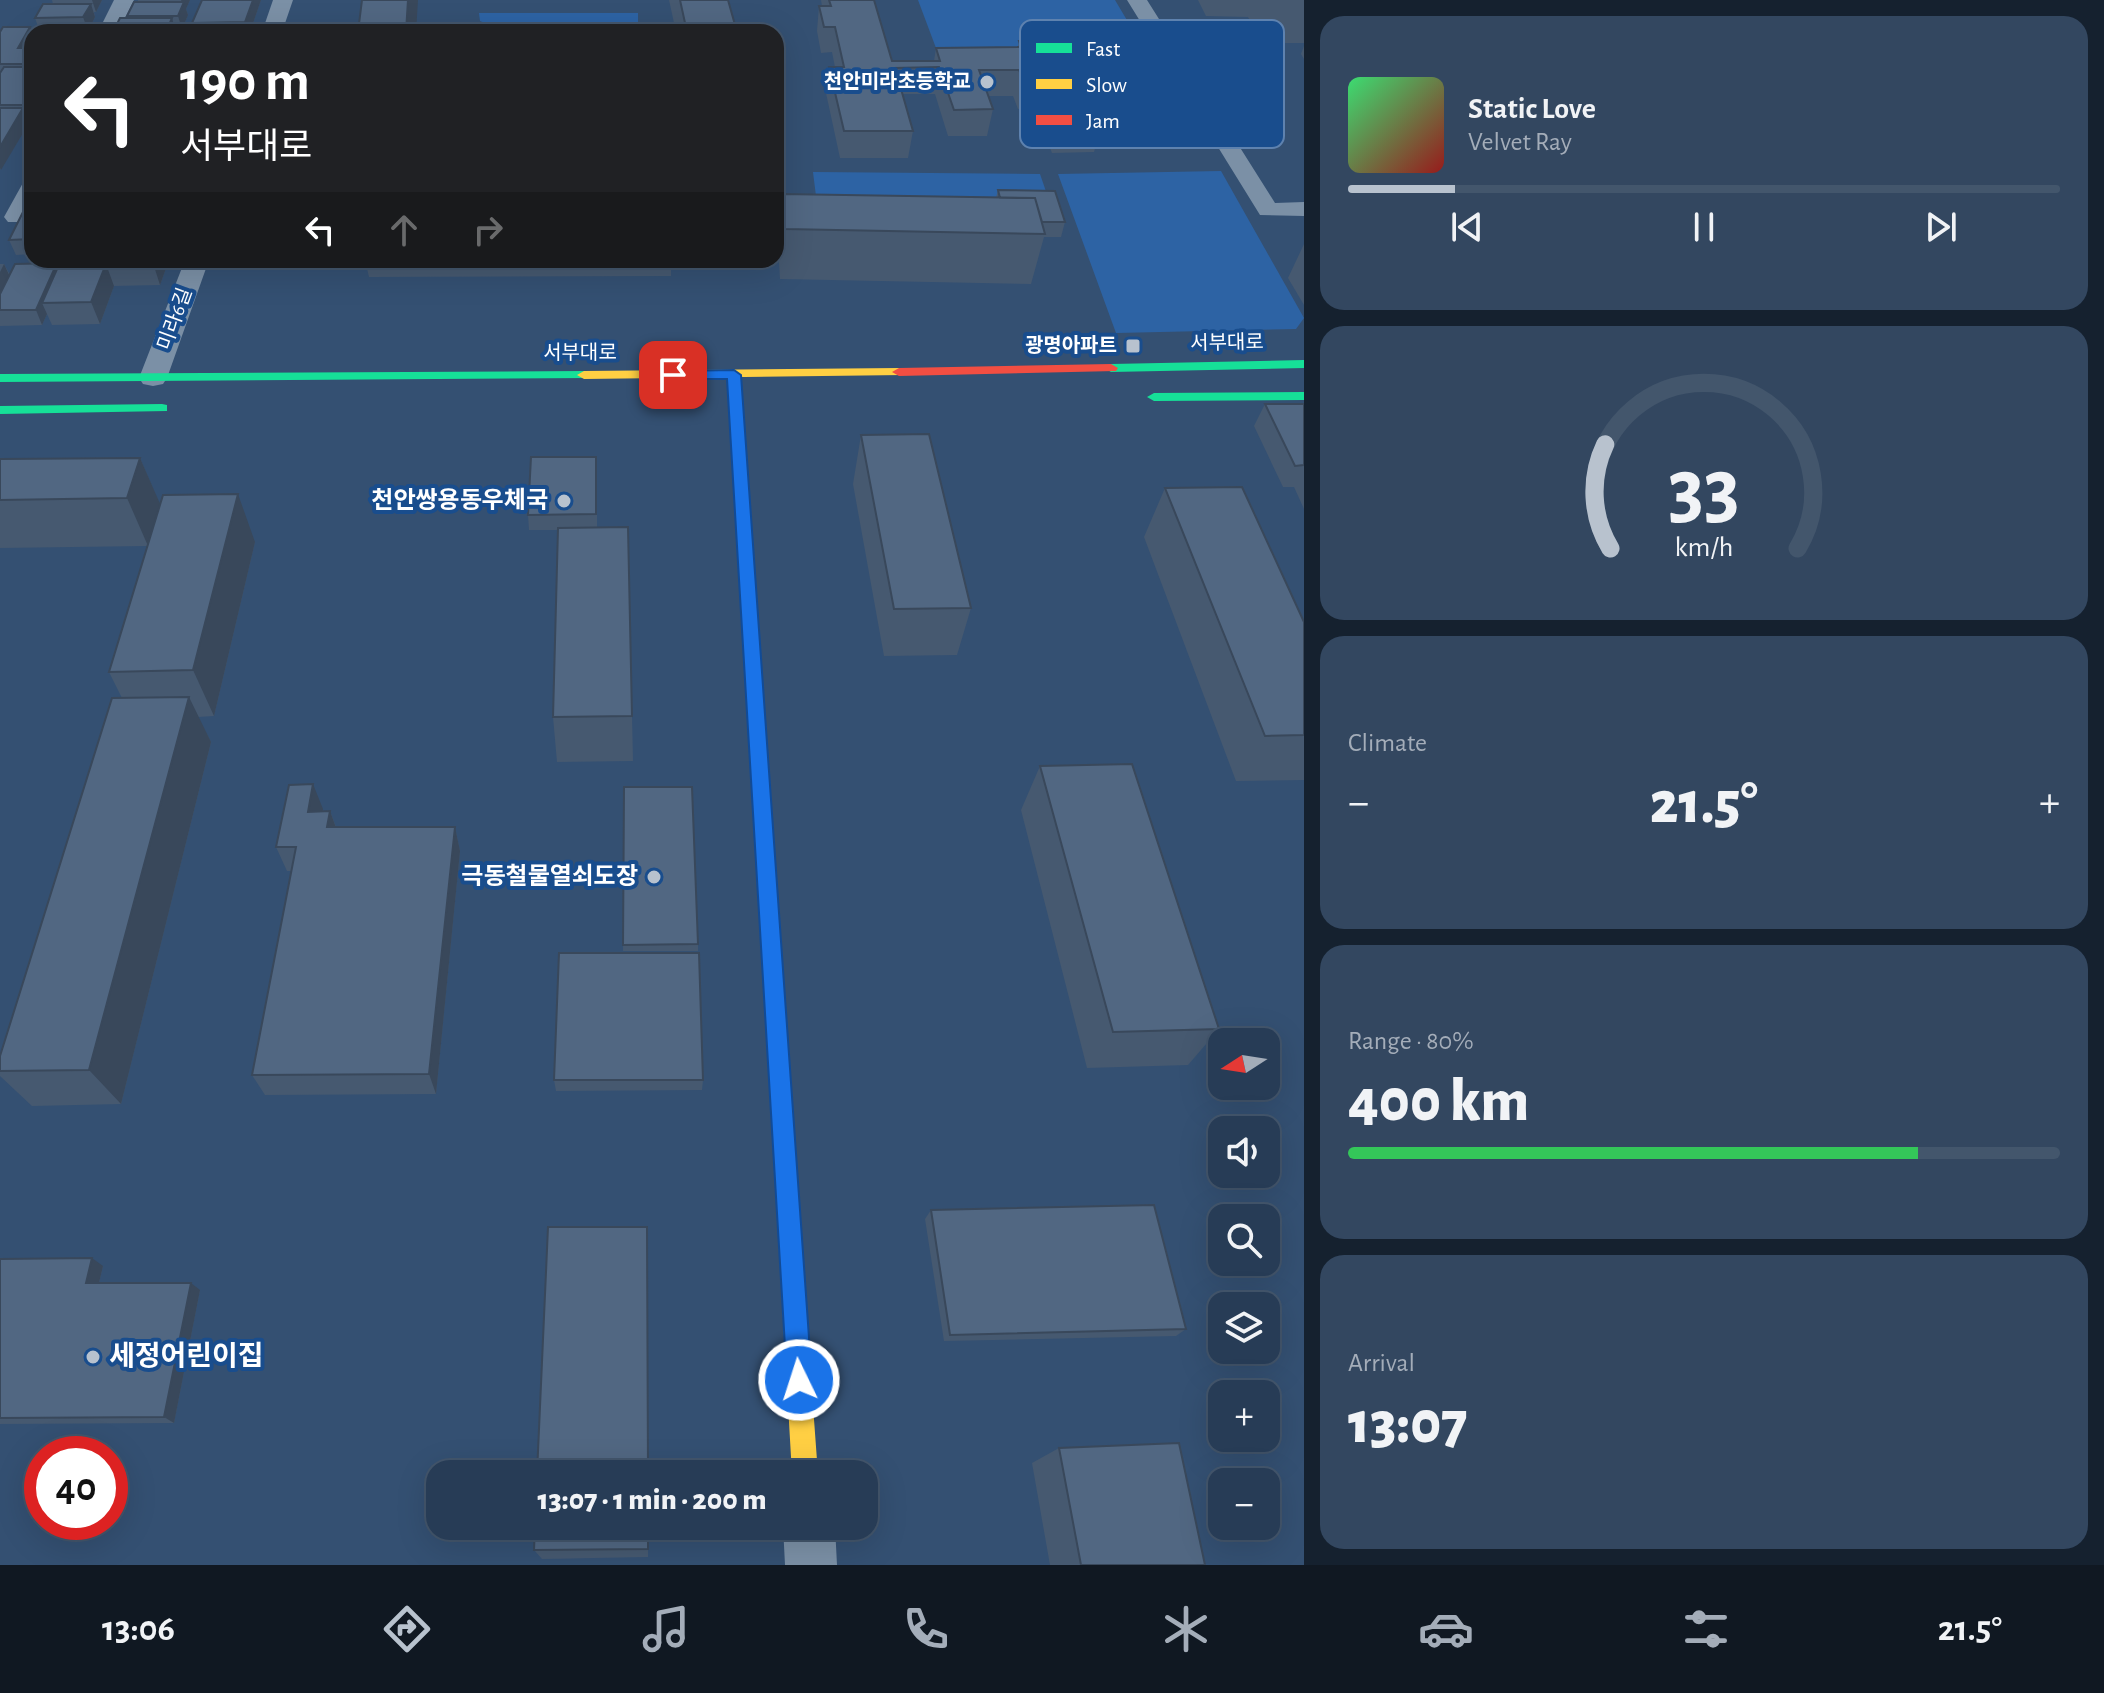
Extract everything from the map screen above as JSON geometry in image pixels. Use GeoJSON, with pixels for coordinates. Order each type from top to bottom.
{"type":"FeatureCollection","features":[{"type":"Feature","properties":{"kind":"main road","name":"서부대로"},"geometry":{"type":"LineString","coordinates":[[0,378],[734,375],[1304,364]]}},
{"type":"Feature","properties":{"kind":"main road"},"geometry":{"type":"LineString","coordinates":[[734,375],[804,1460]]}},
{"type":"Feature","properties":{"kind":"main road"},"geometry":{"type":"LineString","coordinates":[[1132,397],[1304,396]]}},
{"type":"Feature","properties":{"kind":"main road"},"geometry":{"type":"LineString","coordinates":[[0,410],[176,408]]}},
{"type":"Feature","properties":{"kind":"street"},"geometry":{"type":"LineString","coordinates":[[112,24],[124,0]]}},
{"type":"Feature","properties":{"kind":"street"},"geometry":{"type":"LineString","coordinates":[[275,24],[283,0]]}},
{"type":"Feature","properties":{"kind":"street"},"geometry":{"type":"LineString","coordinates":[[1137,0],[1150,20]]}},
{"type":"Feature","properties":{"kind":"street"},"geometry":{"type":"LineString","coordinates":[[1231,148],[1268,210],[1304,209]]}},
{"type":"Feature","properties":{"kind":"street","name":"미라6길"},"geometry":{"type":"LineString","coordinates":[[153,378],[194,268]]}},
{"type":"Feature","properties":{"kind":"street"},"geometry":{"type":"LineString","coordinates":[[810,1540],[811,1565]]}},
{"type":"Feature","properties":{"kind":"shaded area"},"geometry":{"type":"Polygon","coordinates":[[[918,0],[1115,0],[1127,20],[1020,20],[1020,62],[942,64],[918,0]]]}},
{"type":"Feature","properties":{"kind":"shaded area"},"geometry":{"type":"Polygon","coordinates":[[[479,13],[638,13],[638,24],[487,24],[480,21],[479,13]]]}},
{"type":"Feature","properties":{"kind":"shaded area"},"geometry":{"type":"Polygon","coordinates":[[[1221,171],[1304,318],[1296,329],[1116,333],[1058,174],[1221,171]]]}},
{"type":"Feature","properties":{"kind":"shaded area"},"geometry":{"type":"Polygon","coordinates":[[[813,172],[1040,174],[1051,206],[817,204],[813,172]]]}},
{"type":"Feature","properties":{"kind":"building"},"geometry":{"type":"Polygon","coordinates":[[[202,0],[253,0],[245,22],[192,23],[202,0]]]}},
{"type":"Feature","properties":{"kind":"building"},"geometry":{"type":"Polygon","coordinates":[[[362,0],[408,0],[406,24],[359,24],[362,0]]]}},
{"type":"Feature","properties":{"kind":"building"},"geometry":{"type":"Polygon","coordinates":[[[680,0],[728,0],[735,24],[685,24],[680,0]]]}},
{"type":"Feature","properties":{"kind":"building"},"geometry":{"type":"Polygon","coordinates":[[[829,0],[874,0],[892,61],[940,61],[936,48],[1020,47],[1020,72],[979,70],[993,109],[954,110],[939,67],[895,68],[913,131],[844,131],[829,67],[844,67],[835,27],[824,27],[819,6],[831,6],[829,0]]]}},
{"type":"Feature","properties":{"kind":"building"},"geometry":{"type":"Polygon","coordinates":[[[134,2],[184,2],[178,16],[127,16],[134,2]]]}},
{"type":"Feature","properties":{"kind":"building"},"geometry":{"type":"Polygon","coordinates":[[[43,4],[91,4],[83,17],[35,18],[43,4]]]}},
{"type":"Feature","properties":{"kind":"building"},"geometry":{"type":"Polygon","coordinates":[[[120,18],[172,18],[169,24],[117,24],[120,18]]]}},
{"type":"Feature","properties":{"kind":"building"},"geometry":{"type":"Polygon","coordinates":[[[3,27],[24,27],[24,38],[18,48],[24,48],[24,64],[0,64],[0,32],[3,27]]]}},
{"type":"Feature","properties":{"kind":"building"},"geometry":{"type":"Polygon","coordinates":[[[4,67],[24,67],[24,105],[0,105],[0,73],[4,67]]]}},
{"type":"Feature","properties":{"kind":"building"},"geometry":{"type":"Polygon","coordinates":[[[0,108],[23,108],[0,147],[0,108]]]}},
{"type":"Feature","properties":{"kind":"building"},"geometry":{"type":"Polygon","coordinates":[[[998,190],[1055,191],[1065,222],[1042,222],[1035,198],[1000,198],[998,190]]]}},
{"type":"Feature","properties":{"kind":"building"},"geometry":{"type":"Polygon","coordinates":[[[784,194],[1035,198],[1045,234],[785,229],[784,194]]]}},
{"type":"Feature","properties":{"kind":"building"},"geometry":{"type":"Polygon","coordinates":[[[24,210],[24,239],[9,240],[24,210]]]}},
{"type":"Feature","properties":{"kind":"building"},"geometry":{"type":"Polygon","coordinates":[[[15,264],[24,264],[24,268],[55,268],[36,310],[0,310],[0,294],[15,264]]]}},
{"type":"Feature","properties":{"kind":"building"},"geometry":{"type":"Polygon","coordinates":[[[57,268],[104,268],[91,302],[42,303],[57,268]]]}},
{"type":"Feature","properties":{"kind":"building"},"geometry":{"type":"Polygon","coordinates":[[[1265,404],[1304,404],[1304,465],[1295,466],[1265,404]]]}},
{"type":"Feature","properties":{"kind":"building"},"geometry":{"type":"Polygon","coordinates":[[[929,434],[971,608],[894,609],[861,435],[929,434]]]}},
{"type":"Feature","properties":{"kind":"building","name":"천안쌍용동우체국"},"geometry":{"type":"Polygon","coordinates":[[[531,457],[596,457],[596,514],[528,515],[531,457]]]}},
{"type":"Feature","properties":{"kind":"building"},"geometry":{"type":"Polygon","coordinates":[[[140,458],[127,498],[0,500],[0,459],[140,458]]]}},
{"type":"Feature","properties":{"kind":"building"},"geometry":{"type":"Polygon","coordinates":[[[1242,487],[1304,622],[1304,735],[1265,736],[1165,488],[1242,487]]]}},
{"type":"Feature","properties":{"kind":"building"},"geometry":{"type":"Polygon","coordinates":[[[238,494],[193,670],[109,672],[163,495],[238,494]]]}},
{"type":"Feature","properties":{"kind":"building"},"geometry":{"type":"Polygon","coordinates":[[[628,527],[632,716],[553,717],[558,528],[628,527]]]}},
{"type":"Feature","properties":{"kind":"building"},"geometry":{"type":"Polygon","coordinates":[[[189,697],[89,1070],[0,1071],[0,1056],[112,698],[189,697]]]}},
{"type":"Feature","properties":{"kind":"building"},"geometry":{"type":"Polygon","coordinates":[[[1132,764],[1219,1028],[1113,1032],[1040,766],[1132,764]]]}},
{"type":"Feature","properties":{"kind":"building"},"geometry":{"type":"Polygon","coordinates":[[[313,784],[308,812],[330,811],[327,827],[455,827],[429,1074],[252,1075],[296,847],[276,847],[289,785],[313,784]]]}},
{"type":"Feature","properties":{"kind":"building"},"geometry":{"type":"Polygon","coordinates":[[[624,787],[692,787],[698,944],[623,945],[624,787]]]}},
{"type":"Feature","properties":{"kind":"building"},"geometry":{"type":"Polygon","coordinates":[[[559,953],[699,953],[703,1080],[554,1080],[559,953]]]}},
{"type":"Feature","properties":{"kind":"building"},"geometry":{"type":"Polygon","coordinates":[[[1154,1205],[1186,1329],[950,1335],[931,1210],[1154,1205]]]}},
{"type":"Feature","properties":{"kind":"building"},"geometry":{"type":"Polygon","coordinates":[[[548,1227],[647,1227],[648,1460],[538,1460],[548,1227]]]}},
{"type":"Feature","properties":{"kind":"building","name":"세정어린이집"},"geometry":{"type":"Polygon","coordinates":[[[92,1258],[86,1283],[191,1283],[164,1417],[0,1418],[0,1259],[92,1258]]]}},
{"type":"Feature","properties":{"kind":"building"},"geometry":{"type":"Polygon","coordinates":[[[1179,1443],[1205,1565],[1081,1565],[1059,1448],[1179,1443]]]}},
{"type":"Feature","properties":{"kind":"building"},"geometry":{"type":"Polygon","coordinates":[[[534,1540],[648,1540],[648,1549],[534,1550],[534,1540]]]}},
{"type":"Feature","properties":{"kind":"traffic: fast"},"geometry":{"type":"LineString","coordinates":[[1111,368],[1304,364]]}},
{"type":"Feature","properties":{"kind":"traffic: fast"},"geometry":{"type":"LineString","coordinates":[[0,378],[584,375]]}},
{"type":"Feature","properties":{"kind":"traffic: fast"},"geometry":{"type":"LineString","coordinates":[[734,375],[788,1214]]}},
{"type":"Feature","properties":{"kind":"traffic: fast"},"geometry":{"type":"LineString","coordinates":[[1154,397],[1304,396]]}},
{"type":"Feature","properties":{"kind":"traffic: fast"},"geometry":{"type":"LineString","coordinates":[[0,410],[162,408]]}},
{"type":"Feature","properties":{"kind":"traffic: slow"},"geometry":{"type":"LineString","coordinates":[[584,375],[899,372]]}},
{"type":"Feature","properties":{"kind":"traffic: slow"},"geometry":{"type":"LineString","coordinates":[[788,1214],[804,1460]]}},
{"type":"Feature","properties":{"kind":"traffic: jam"},"geometry":{"type":"LineString","coordinates":[[899,372],[1111,368]]}},
{"type":"Feature","properties":{"kind":"place","name":"천안미라초등학교"},"geometry":{"type":"Point","coordinates":[987,82]}},
{"type":"Feature","properties":{"kind":"place","name":"광명아파트"},"geometry":{"type":"Point","coordinates":[1133,346]}},
{"type":"Feature","properties":{"kind":"place","name":"천안쌍용동우체국"},"geometry":{"type":"Point","coordinates":[564,501]}},
{"type":"Feature","properties":{"kind":"place","name":"극동철물열쇠도장"},"geometry":{"type":"Point","coordinates":[654,877]}},
{"type":"Feature","properties":{"kind":"place","name":"세정어린이집"},"geometry":{"type":"Point","coordinates":[93,1357]}},
{"type":"Feature","properties":{"kind":"route"},"geometry":{"type":"LineString","coordinates":[[673,375],[734,375],[799,1380]]}}]}
